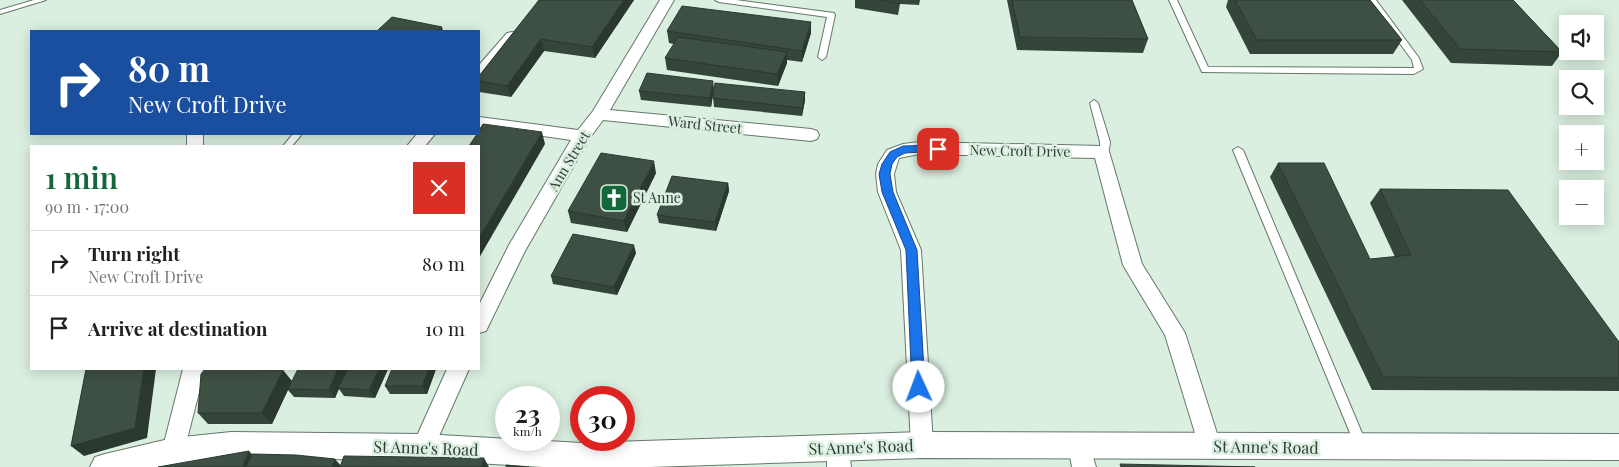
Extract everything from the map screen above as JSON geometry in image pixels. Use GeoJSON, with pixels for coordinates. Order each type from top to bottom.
{"type":"FeatureCollection","features":[{"type":"Feature","properties":{"kind":"street","name":"Ann Street"},"geometry":{"type":"LineString","coordinates":[[480,323],[516,250],[582,136],[600,114],[667,0]]}},
{"type":"Feature","properties":{"kind":"street"},"geometry":{"type":"LineString","coordinates":[[480,74],[522,23]]}},
{"type":"Feature","properties":{"kind":"street","name":"Ward Street"},"geometry":{"type":"LineString","coordinates":[[600,114],[812,135]]}},
{"type":"Feature","properties":{"kind":"street"},"geometry":{"type":"LineString","coordinates":[[480,122],[582,136]]}},
{"type":"Feature","properties":{"kind":"street"},"geometry":{"type":"LineString","coordinates":[[416,145],[426,135]]}},
{"type":"Feature","properties":{"kind":"street","name":"New Croft Drive"},"geometry":{"type":"LineString","coordinates":[[922,445],[911,250],[887,192],[885,174],[887,164],[893,154],[903,150],[919,148],[1102,152]]}},
{"type":"Feature","properties":{"kind":"street"},"geometry":{"type":"LineString","coordinates":[[1102,152],[1134,264],[1175,333],[1210,446]]}},
{"type":"Feature","properties":{"kind":"street"},"geometry":{"type":"LineString","coordinates":[[173,451],[195,370]]}},
{"type":"Feature","properties":{"kind":"street"},"geometry":{"type":"LineString","coordinates":[[423,447],[458,370]]}},
{"type":"Feature","properties":{"kind":"street","name":"St Anne's Road"},"geometry":{"type":"LineString","coordinates":[[108,466],[173,451],[231,445],[423,447],[582,456],[839,458],[922,445],[1081,456],[1210,446],[1619,448]]}},
{"type":"Feature","properties":{"kind":"lane"},"geometry":{"type":"LineString","coordinates":[[0,12],[42,0]]}},
{"type":"Feature","properties":{"kind":"lane"},"geometry":{"type":"LineString","coordinates":[[719,0],[830,15],[822,57]]}},
{"type":"Feature","properties":{"kind":"lane"},"geometry":{"type":"LineString","coordinates":[[1173,0],[1205,70],[1414,71],[1419,69],[1416,60],[1372,0]]}},
{"type":"Feature","properties":{"kind":"lane"},"geometry":{"type":"LineString","coordinates":[[1094,103],[1105,142],[1105,148],[1102,152]]}},
{"type":"Feature","properties":{"kind":"lane"},"geometry":{"type":"LineString","coordinates":[[288,145],[297,135]]}},
{"type":"Feature","properties":{"kind":"lane"},"geometry":{"type":"LineString","coordinates":[[1238,150],[1363,448]]}},
{"type":"Feature","properties":{"kind":"building"},"geometry":{"type":"Polygon","coordinates":[[[539,0],[624,0],[592,47],[541,39],[507,86],[480,81],[480,75],[539,0]]]}},
{"type":"Feature","properties":{"kind":"building"},"geometry":{"type":"Polygon","coordinates":[[[879,0],[900,0],[899,3],[879,0]]]}},
{"type":"Feature","properties":{"kind":"building"},"geometry":{"type":"Polygon","coordinates":[[[1012,0],[1132,0],[1148,39],[1020,37],[1012,0]]]}},
{"type":"Feature","properties":{"kind":"building"},"geometry":{"type":"Polygon","coordinates":[[[1235,0],[1370,0],[1402,40],[1257,40],[1235,0]]]}},
{"type":"Feature","properties":{"kind":"building"},"geometry":{"type":"Polygon","coordinates":[[[1420,0],[1513,0],[1559,49],[1559,52],[1460,49],[1420,0]]]}},
{"type":"Feature","properties":{"kind":"building"},"geometry":{"type":"Polygon","coordinates":[[[682,6],[811,22],[802,51],[667,31],[682,6]]]}},
{"type":"Feature","properties":{"kind":"building"},"geometry":{"type":"Polygon","coordinates":[[[392,17],[442,27],[438,30],[378,30],[392,17]]]}},
{"type":"Feature","properties":{"kind":"building"},"geometry":{"type":"Polygon","coordinates":[[[678,37],[787,52],[777,74],[665,58],[678,37]]]}},
{"type":"Feature","properties":{"kind":"building"},"geometry":{"type":"Polygon","coordinates":[[[647,73],[713,81],[710,98],[639,91],[647,73]]]}},
{"type":"Feature","properties":{"kind":"building"},"geometry":{"type":"Polygon","coordinates":[[[715,83],[805,92],[802,108],[713,98],[715,83]]]}},
{"type":"Feature","properties":{"kind":"building"},"geometry":{"type":"Polygon","coordinates":[[[483,124],[542,132],[480,236],[480,145],[470,145],[476,135],[480,135],[480,129],[483,124]]]}},
{"type":"Feature","properties":{"kind":"building","name":"St Anne"},"geometry":{"type":"Polygon","coordinates":[[[601,153],[654,161],[624,221],[568,211],[601,153]]]}},
{"type":"Feature","properties":{"kind":"building"},"geometry":{"type":"Polygon","coordinates":[[[1278,163],[1324,163],[1370,259],[1411,255],[1380,189],[1508,190],[1619,342],[1619,378],[1383,377],[1278,163]]]}},
{"type":"Feature","properties":{"kind":"building"},"geometry":{"type":"Polygon","coordinates":[[[672,176],[728,183],[715,222],[657,215],[672,176]]]}},
{"type":"Feature","properties":{"kind":"building"},"geometry":{"type":"Polygon","coordinates":[[[573,234],[634,245],[614,287],[551,276],[573,234]]]}},
{"type":"Feature","properties":{"kind":"building"},"geometry":{"type":"Polygon","coordinates":[[[86,370],[144,370],[135,428],[71,446],[86,370]]]}},
{"type":"Feature","properties":{"kind":"building"},"geometry":{"type":"Polygon","coordinates":[[[204,370],[283,370],[262,413],[198,413],[201,374],[204,370]]]}},
{"type":"Feature","properties":{"kind":"building"},"geometry":{"type":"Polygon","coordinates":[[[298,370],[338,370],[329,390],[288,389],[298,370]]]}},
{"type":"Feature","properties":{"kind":"building"},"geometry":{"type":"Polygon","coordinates":[[[347,370],[379,370],[369,390],[338,388],[347,370]]]}},
{"type":"Feature","properties":{"kind":"building"},"geometry":{"type":"Polygon","coordinates":[[[392,370],[429,370],[422,386],[385,386],[392,370]]]}},
{"type":"Feature","properties":{"kind":"building"},"geometry":{"type":"Polygon","coordinates":[[[249,451],[242,467],[158,467],[249,451]]]}},
{"type":"Feature","properties":{"kind":"building"},"geometry":{"type":"Polygon","coordinates":[[[252,454],[296,455],[335,459],[331,467],[246,467],[252,454]]]}},
{"type":"Feature","properties":{"kind":"building"},"geometry":{"type":"Polygon","coordinates":[[[344,456],[484,458],[481,467],[340,467],[344,456]]]}},
{"type":"Feature","properties":{"kind":"building"},"geometry":{"type":"Polygon","coordinates":[[[1120,464],[1255,467],[1121,467],[1120,464]]]}},
{"type":"Feature","properties":{"kind":"building"},"geometry":{"type":"Polygon","coordinates":[[[506,465],[529,467],[506,467],[506,465]]]}},
{"type":"Feature","properties":{"kind":"place","name":"St Anne"},"geometry":{"type":"Point","coordinates":[614,198]}},
{"type":"Feature","properties":{"kind":"route"},"geometry":{"type":"LineString","coordinates":[[919,387],[911,250],[887,192],[885,174],[887,164],[893,154],[903,150],[919,148],[938,149]]}}]}
